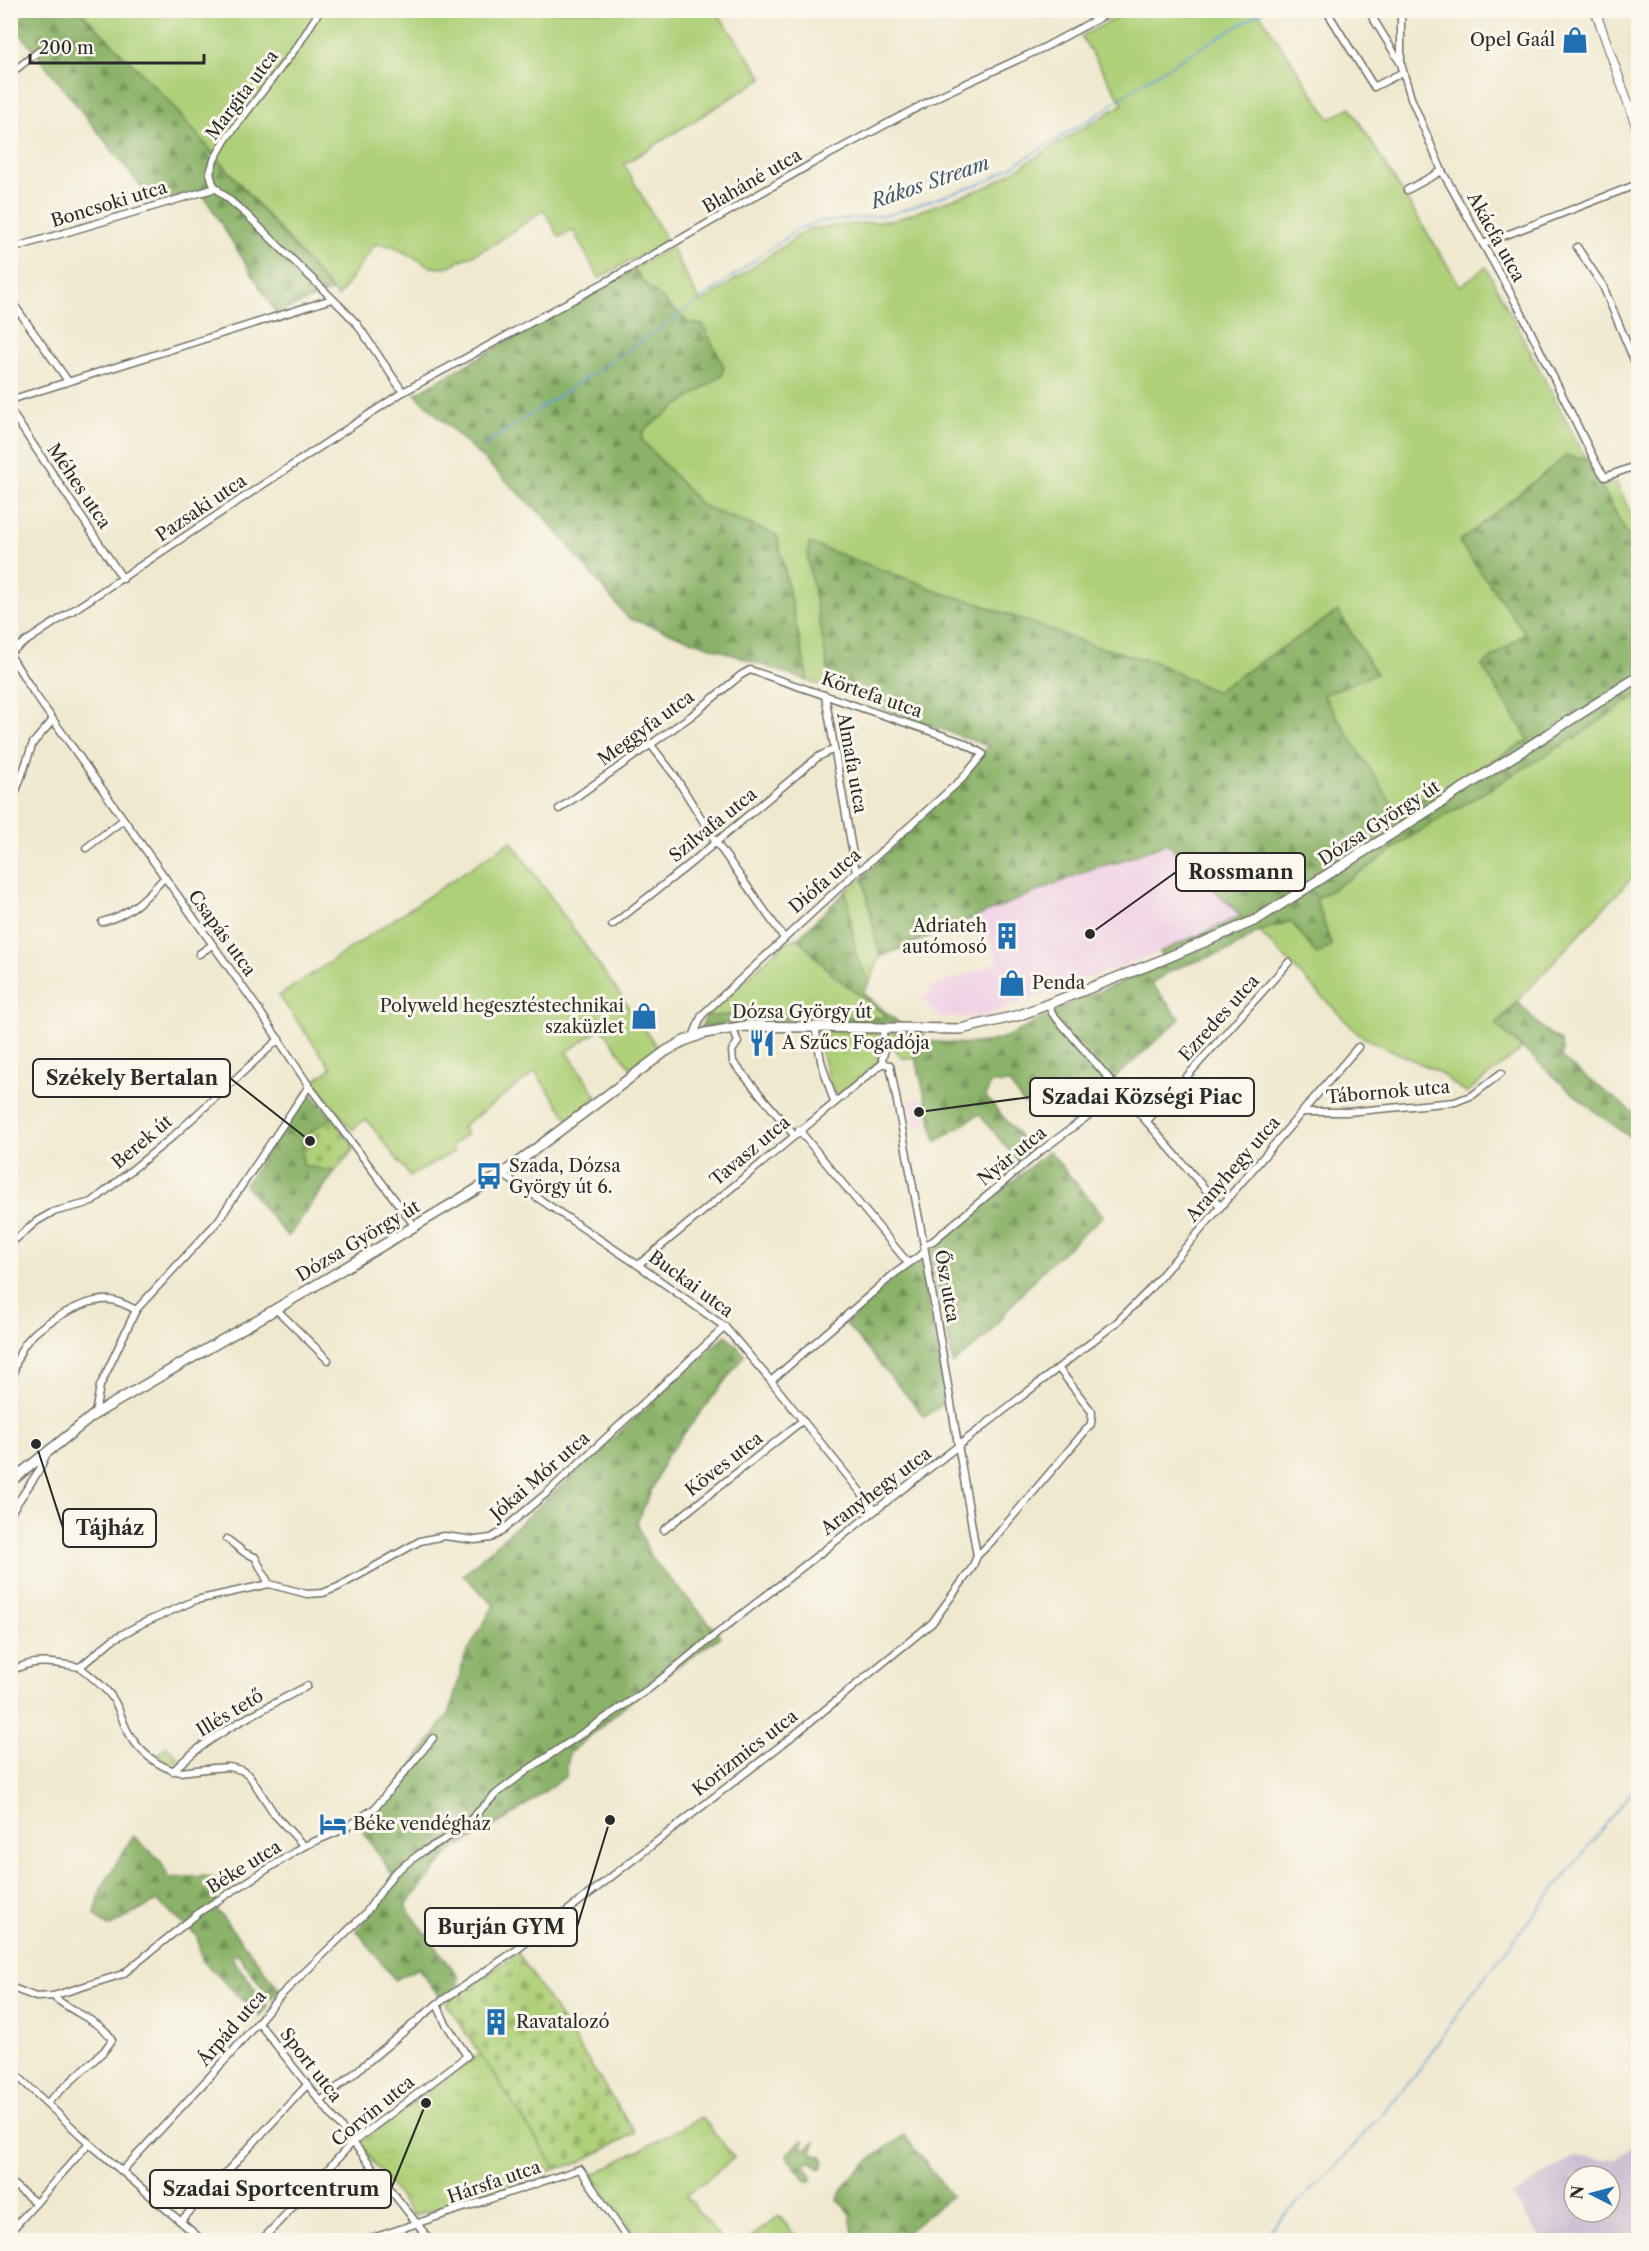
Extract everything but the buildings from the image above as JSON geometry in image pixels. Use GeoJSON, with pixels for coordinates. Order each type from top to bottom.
{"type":"FeatureCollection","features":[{"type":"Feature","properties":{"kind":"main road","name":"Dózsa György út"},"geometry":{"type":"LineString","coordinates":[[10,1482],[94,1414],[502,1174],[654,1059],[693,1037],[732,1027],[961,1029],[998,1021],[1049,1004],[1256,921],[1638,677]]}},
{"type":"Feature","properties":{"kind":"street","name":"Margita utca"},"geometry":{"type":"LineString","coordinates":[[216,188],[210,169],[217,153],[297,47],[320,10]]}},
{"type":"Feature","properties":{"kind":"street","name":"Blaháné utca"},"geometry":{"type":"LineString","coordinates":[[406,391],[620,274],[821,159],[940,95],[1045,47],[1114,10]]}},
{"type":"Feature","properties":{"kind":"street"},"geometry":{"type":"LineString","coordinates":[[1326,10],[1374,87],[1403,72]]}},
{"type":"Feature","properties":{"kind":"street","name":"Akácfa utca"},"geometry":{"type":"LineString","coordinates":[[1368,10],[1401,64],[1422,128],[1442,171],[1520,310],[1605,477],[1638,465]]}},
{"type":"Feature","properties":{"kind":"street"},"geometry":{"type":"LineString","coordinates":[[1401,10],[1401,64]]}},
{"type":"Feature","properties":{"kind":"street"},"geometry":{"type":"LineString","coordinates":[[1595,10],[1638,131]]}},
{"type":"Feature","properties":{"kind":"street"},"geometry":{"type":"LineString","coordinates":[[10,74],[39,51]]}},
{"type":"Feature","properties":{"kind":"street"},"geometry":{"type":"LineString","coordinates":[[1407,190],[1442,171]]}},
{"type":"Feature","properties":{"kind":"street"},"geometry":{"type":"LineString","coordinates":[[1483,244],[1638,184]]}},
{"type":"Feature","properties":{"kind":"street","name":"Boncsoki utca"},"geometry":{"type":"LineString","coordinates":[[10,249],[216,188]]}},
{"type":"Feature","properties":{"kind":"street"},"geometry":{"type":"LineString","coordinates":[[216,188],[247,215],[357,324],[406,391]]}},
{"type":"Feature","properties":{"kind":"street"},"geometry":{"type":"LineString","coordinates":[[1577,247],[1603,286],[1638,370]]}},
{"type":"Feature","properties":{"kind":"street"},"geometry":{"type":"LineString","coordinates":[[10,298],[68,381]]}},
{"type":"Feature","properties":{"kind":"street"},"geometry":{"type":"LineString","coordinates":[[10,399],[332,298]]}},
{"type":"Feature","properties":{"kind":"street","name":"Pazsaki utca"},"geometry":{"type":"LineString","coordinates":[[10,654],[406,391]]}},
{"type":"Feature","properties":{"kind":"street","name":"Méhes utca"},"geometry":{"type":"LineString","coordinates":[[10,410],[123,579]]}},
{"type":"Feature","properties":{"kind":"street","name":"Csapás utca"},"geometry":{"type":"LineString","coordinates":[[10,654],[13,665],[22,674],[279,1039],[309,1086],[414,1225]]}},
{"type":"Feature","properties":{"kind":"street","name":"Körtefa utca"},"geometry":{"type":"LineString","coordinates":[[750,670],[962,742],[983,754]]}},
{"type":"Feature","properties":{"kind":"street","name":"Meggyfa utca"},"geometry":{"type":"LineString","coordinates":[[559,809],[691,716],[750,670]]}},
{"type":"Feature","properties":{"kind":"street"},"geometry":{"type":"LineString","coordinates":[[10,672],[22,674]]}},
{"type":"Feature","properties":{"kind":"street","name":"Almafa utca"},"geometry":{"type":"LineString","coordinates":[[825,695],[856,872]]}},
{"type":"Feature","properties":{"kind":"street"},"geometry":{"type":"LineString","coordinates":[[12,803],[33,743],[53,720]]}},
{"type":"Feature","properties":{"kind":"street"},"geometry":{"type":"LineString","coordinates":[[651,745],[675,776],[716,842],[783,938]]}},
{"type":"Feature","properties":{"kind":"street","name":"Szilvafa utca"},"geometry":{"type":"LineString","coordinates":[[612,925],[818,757],[834,749]]}},
{"type":"Feature","properties":{"kind":"street","name":"Diófa utca"},"geometry":{"type":"LineString","coordinates":[[693,1037],[702,1015],[783,938],[962,779],[983,754]]}},
{"type":"Feature","properties":{"kind":"street"},"geometry":{"type":"LineString","coordinates":[[86,848],[123,820]]}},
{"type":"Feature","properties":{"kind":"street"},"geometry":{"type":"LineString","coordinates":[[102,922],[134,907],[164,878]]}},
{"type":"Feature","properties":{"kind":"street"},"geometry":{"type":"LineString","coordinates":[[199,954],[212,945]]}},
{"type":"Feature","properties":{"kind":"street","name":"Ezredes utca"},"geometry":{"type":"LineString","coordinates":[[1147,1121],[1289,962]]}},
{"type":"Feature","properties":{"kind":"street"},"geometry":{"type":"LineString","coordinates":[[1049,1004],[1053,1014],[1220,1206]]}},
{"type":"Feature","properties":{"kind":"street"},"geometry":{"type":"LineString","coordinates":[[815,1026],[820,1061],[834,1102]]}},
{"type":"Feature","properties":{"kind":"street"},"geometry":{"type":"LineString","coordinates":[[732,1027],[738,1042],[732,1052],[733,1062],[908,1263]]}},
{"type":"Feature","properties":{"kind":"street","name":"Ősz utca"},"geometry":{"type":"LineString","coordinates":[[884,1028],[883,1062],[890,1065],[925,1248],[977,1556]]}},
{"type":"Feature","properties":{"kind":"street","name":"Berek út"},"geometry":{"type":"LineString","coordinates":[[10,1244],[37,1221],[53,1212],[92,1202],[170,1139],[279,1039]]}},
{"type":"Feature","properties":{"kind":"street","name":"Aranyhegy utca"},"geometry":{"type":"LineString","coordinates":[[369,1909],[394,1874],[422,1852],[459,1832],[496,1794],[529,1769],[650,1688],[1116,1323],[1304,1112],[1358,1047]]}},
{"type":"Feature","properties":{"kind":"street","name":"Tavasz utca"},"geometry":{"type":"LineString","coordinates":[[638,1264],[883,1062]]}},
{"type":"Feature","properties":{"kind":"street","name":"Tábornok utca"},"geometry":{"type":"LineString","coordinates":[[1304,1112],[1347,1112],[1455,1102],[1473,1095],[1501,1073]]}},
{"type":"Feature","properties":{"kind":"street"},"geometry":{"type":"LineString","coordinates":[[94,1414],[100,1386],[136,1310],[218,1221],[309,1086]]}},
{"type":"Feature","properties":{"kind":"street","name":"Nyár utca"},"geometry":{"type":"LineString","coordinates":[[771,1381],[933,1241],[1042,1150],[1088,1116],[1118,1088]]}},
{"type":"Feature","properties":{"kind":"street","name":"Buckai utca"},"geometry":{"type":"LineString","coordinates":[[502,1174],[638,1264],[725,1327],[875,1510]]}},
{"type":"Feature","properties":{"kind":"street"},"geometry":{"type":"LineString","coordinates":[[10,1396],[15,1366],[24,1344],[55,1318],[82,1306],[104,1300],[118,1302],[136,1310]]}},
{"type":"Feature","properties":{"kind":"street"},"geometry":{"type":"LineString","coordinates":[[276,1309],[328,1360]]}},
{"type":"Feature","properties":{"kind":"street","name":"Jókai Mór utca"},"geometry":{"type":"LineString","coordinates":[[80,1667],[112,1640],[183,1604],[268,1584],[308,1594],[323,1593],[339,1587],[420,1541],[444,1536],[475,1540],[490,1538],[498,1534],[549,1491],[725,1327]]}},
{"type":"Feature","properties":{"kind":"street","name":"Korizmics utca"},"geometry":{"type":"LineString","coordinates":[[321,2101],[437,2004],[518,1949],[789,1739],[932,1623],[972,1568],[977,1556],[992,1542],[1091,1424],[1092,1412],[1059,1369]]}},
{"type":"Feature","properties":{"kind":"street","name":"Köves utca"},"geometry":{"type":"LineString","coordinates":[[664,1530],[802,1421]]}},
{"type":"Feature","properties":{"kind":"street"},"geometry":{"type":"LineString","coordinates":[[10,1514],[40,1469],[47,1451]]}},
{"type":"Feature","properties":{"kind":"street"},"geometry":{"type":"LineString","coordinates":[[227,1539],[245,1553],[255,1557],[268,1584]]}},
{"type":"Feature","properties":{"kind":"street"},"geometry":{"type":"LineString","coordinates":[[10,1672],[31,1662],[80,1667],[111,1695],[127,1730],[142,1751],[173,1771],[230,1767],[242,1770],[249,1775],[275,1815],[304,1846]]}},
{"type":"Feature","properties":{"kind":"street","name":"Illés tető"},"geometry":{"type":"LineString","coordinates":[[173,1771],[187,1756],[240,1722],[307,1686]]}},
{"type":"Feature","properties":{"kind":"street","name":"Béke utca"},"geometry":{"type":"LineString","coordinates":[[10,1987],[36,1997],[53,1996],[123,1974],[201,1911],[304,1846],[344,1829],[375,1808],[433,1738]]}},
{"type":"Feature","properties":{"kind":"street","name":"Árpád utca"},"geometry":{"type":"LineString","coordinates":[[122,2171],[228,2057],[281,1995],[369,1909]]}},
{"type":"Feature","properties":{"kind":"street","name":"Béke utca"},"geometry":{"type":"LineString","coordinates":[[48,2102],[104,2051],[111,2040],[109,2034],[60,2004],[53,1996]]}},
{"type":"Feature","properties":{"kind":"street","name":"Corvin utca"},"geometry":{"type":"LineString","coordinates":[[262,2241],[352,2143],[467,2056],[445,2022],[437,2004]]}},
{"type":"Feature","properties":{"kind":"street","name":"Sport utca"},"geometry":{"type":"LineString","coordinates":[[258,2022],[430,2241]]}},
{"type":"Feature","properties":{"kind":"street"},"geometry":{"type":"LineString","coordinates":[[10,2069],[48,2102],[89,2143],[202,2241]]}},
{"type":"Feature","properties":{"kind":"street"},"geometry":{"type":"LineString","coordinates":[[181,2221],[307,2085]]}},
{"type":"Feature","properties":{"kind":"street"},"geometry":{"type":"LineString","coordinates":[[10,2232],[89,2143]]}},
{"type":"Feature","properties":{"kind":"street","name":"Hársfa utca"},"geometry":{"type":"LineString","coordinates":[[367,2241],[580,2169],[628,2241]]}},
{"type":"Feature","properties":{"kind":"street"},"geometry":{"type":"LineString","coordinates":[[10,2182],[36,2204]]}},
{"type":"Feature","properties":{"kind":"street"},"geometry":{"type":"LineString","coordinates":[[415,2241],[423,2232]]}},
{"type":"Feature","properties":{"kind":"shaded area"},"geometry":{"type":"Polygon","coordinates":[[[1167,843],[1241,916],[1160,952],[980,1017],[938,1017],[922,997],[931,993],[929,988],[999,962],[980,915],[1096,867],[1116,863],[1167,843]]]}},
{"type":"Feature","properties":{"kind":"shaded area"},"geometry":{"type":"Polygon","coordinates":[[[922,1097],[927,1124],[915,1126],[910,1100],[922,1097]]]}},
{"type":"Feature","properties":{"kind":"shaded area"},"geometry":{"type":"Polygon","coordinates":[[[1638,2142],[1638,2240],[1543,2240],[1512,2196],[1562,2164],[1562,2224],[1622,2224],[1622,2164],[1562,2164],[1573,2157],[1617,2159],[1638,2142]]]}},
{"type":"Feature","properties":{"kind":"green space"},"geometry":{"type":"Polygon","coordinates":[[[11,11],[80,11],[163,95],[332,291],[276,313],[201,191],[154,203],[11,22],[11,11]]]}},
{"type":"Feature","properties":{"kind":"green space"},"geometry":{"type":"Polygon","coordinates":[[[80,11],[716,11],[763,78],[624,164],[667,241],[599,278],[573,230],[559,237],[544,210],[491,246],[445,268],[431,267],[393,246],[375,244],[338,297],[163,95],[80,11]]]}},
{"type":"Feature","properties":{"kind":"green space"},"geometry":{"type":"Polygon","coordinates":[[[1130,11],[1258,11],[1330,119],[1350,107],[1460,286],[1486,267],[1586,459],[1566,456],[1525,634],[1482,666],[1529,740],[1397,813],[1323,695],[1215,692],[1155,662],[1094,646],[893,575],[808,560],[832,690],[808,681],[777,535],[702,506],[642,440],[646,428],[722,375],[689,324],[644,283],[634,269],[671,247],[701,303],[808,229],[894,220],[989,186],[1123,104],[1081,36],[1130,11]]]}},
{"type":"Feature","properties":{"kind":"green space"},"geometry":{"type":"Polygon","coordinates":[[[634,269],[644,283],[689,323],[703,325],[724,367],[722,375],[646,428],[642,440],[702,506],[777,535],[808,681],[628,618],[547,520],[415,394],[634,269]]]}},
{"type":"Feature","properties":{"kind":"green space"},"geometry":{"type":"Polygon","coordinates":[[[1566,456],[1586,459],[1638,554],[1638,695],[1582,733],[1410,837],[1372,865],[1316,899],[1331,945],[1317,955],[1291,921],[1259,931],[1230,950],[1174,969],[1151,983],[1180,1019],[1116,1077],[1111,1092],[1072,1124],[1042,1092],[1024,1104],[1009,1083],[990,1083],[986,1097],[1034,1153],[1020,1164],[979,1114],[936,1142],[916,1059],[916,1051],[924,1040],[975,1043],[1006,1037],[1067,1005],[1128,980],[1164,962],[1160,952],[1241,916],[1167,843],[1116,863],[1096,867],[880,957],[863,877],[962,779],[988,746],[832,690],[808,560],[809,543],[938,592],[971,601],[1094,646],[1155,662],[1215,692],[1338,611],[1376,674],[1323,695],[1398,813],[1529,740],[1482,666],[1525,633],[1459,542],[1566,456]]]}},
{"type":"Feature","properties":{"kind":"green space"},"geometry":{"type":"Polygon","coordinates":[[[1616,482],[1631,513],[1638,510],[1638,554],[1600,484],[1616,482]]]}},
{"type":"Feature","properties":{"kind":"green space"},"geometry":{"type":"Polygon","coordinates":[[[1638,695],[1638,871],[1496,1024],[1522,1049],[1466,1093],[1437,1071],[1360,1036],[1259,931],[1291,921],[1317,955],[1331,945],[1316,899],[1372,865],[1410,837],[1582,733],[1638,695]]]}},
{"type":"Feature","properties":{"kind":"green space"},"geometry":{"type":"Polygon","coordinates":[[[511,841],[659,1050],[632,1070],[602,1028],[567,1052],[597,1096],[569,1120],[535,1072],[462,1127],[467,1134],[451,1146],[454,1152],[410,1176],[366,1119],[352,1130],[313,1082],[331,1068],[279,996],[511,841]]]}},
{"type":"Feature","properties":{"kind":"green space"},"geometry":{"type":"Polygon","coordinates":[[[863,877],[880,957],[870,982],[856,957],[846,891],[863,877]]]}},
{"type":"Feature","properties":{"kind":"green space"},"geometry":{"type":"Polygon","coordinates":[[[846,891],[856,957],[870,982],[863,993],[899,1023],[774,1020],[701,1028],[706,1016],[785,1014],[886,1018],[831,973],[798,938],[846,891]]]}},
{"type":"Feature","properties":{"kind":"green space"},"geometry":{"type":"Polygon","coordinates":[[[798,938],[831,973],[886,1015],[886,1018],[785,1014],[706,1016],[786,942],[798,938]]]}},
{"type":"Feature","properties":{"kind":"green space"},"geometry":{"type":"Polygon","coordinates":[[[1518,1002],[1544,1030],[1561,1041],[1563,1051],[1561,1058],[1638,1116],[1638,1143],[1585,1104],[1496,1025],[1518,1002]]]}},
{"type":"Feature","properties":{"kind":"green space"},"geometry":{"type":"Polygon","coordinates":[[[818,1031],[875,1031],[880,1039],[879,1060],[840,1094],[834,1095],[818,1042],[818,1031]]]}},
{"type":"Feature","properties":{"kind":"green space"},"geometry":{"type":"Polygon","coordinates":[[[892,1032],[924,1032],[916,1059],[902,1058],[895,1049],[888,1046],[886,1037],[892,1032]]]}},
{"type":"Feature","properties":{"kind":"green space"},"geometry":{"type":"Polygon","coordinates":[[[308,1090],[332,1117],[303,1165],[335,1172],[288,1237],[245,1185],[308,1090]]]}},
{"type":"Feature","properties":{"kind":"green space"},"geometry":{"type":"Polygon","coordinates":[[[332,1117],[355,1147],[335,1172],[303,1165],[303,1138],[332,1117]]]}},
{"type":"Feature","properties":{"kind":"green space"},"geometry":{"type":"Polygon","coordinates":[[[1049,1151],[1103,1216],[1045,1268],[1007,1310],[989,1334],[953,1364],[931,1250],[1049,1151]]]}},
{"type":"Feature","properties":{"kind":"green space"},"geometry":{"type":"Polygon","coordinates":[[[920,1260],[947,1401],[925,1417],[846,1324],[902,1271],[920,1260]]]}},
{"type":"Feature","properties":{"kind":"green space"},"geometry":{"type":"Polygon","coordinates":[[[726,1335],[745,1355],[666,1457],[637,1523],[650,1556],[721,1636],[645,1689],[569,1754],[566,1776],[509,1817],[451,1851],[405,1906],[458,1976],[458,1990],[442,2000],[418,1968],[395,1980],[357,1931],[394,1877],[361,1828],[390,1798],[450,1712],[465,1656],[494,1605],[463,1575],[726,1335]]]}},
{"type":"Feature","properties":{"kind":"green space"},"geometry":{"type":"Polygon","coordinates":[[[167,1746],[179,1758],[171,1767],[159,1754],[167,1746]]]}},
{"type":"Feature","properties":{"kind":"green space"},"geometry":{"type":"Polygon","coordinates":[[[133,1836],[160,1860],[169,1878],[205,1876],[216,1879],[216,1909],[281,1991],[271,1999],[237,1953],[232,1958],[268,2006],[260,2017],[202,1960],[197,1936],[157,1901],[108,1927],[95,1915],[101,1889],[133,1836]]]}},
{"type":"Feature","properties":{"kind":"green space"},"geometry":{"type":"Polygon","coordinates":[[[518,1953],[635,2133],[579,2163],[556,2169],[446,2003],[518,1953]]]}},
{"type":"Feature","properties":{"kind":"green space"},"geometry":{"type":"Polygon","coordinates":[[[480,2054],[556,2169],[413,2216],[359,2143],[480,2054]]]}},
{"type":"Feature","properties":{"kind":"green space"},"geometry":{"type":"Polygon","coordinates":[[[702,2117],[734,2158],[686,2196],[721,2240],[639,2240],[592,2175],[702,2117]]]}},
{"type":"Feature","properties":{"kind":"green space"},"geometry":{"type":"Polygon","coordinates":[[[904,2135],[951,2196],[901,2237],[886,2240],[856,2240],[850,2214],[838,2200],[842,2190],[866,2163],[904,2135]]]}},
{"type":"Feature","properties":{"kind":"green space"},"geometry":{"type":"Polygon","coordinates":[[[802,2140],[804,2142],[802,2147],[805,2149],[815,2142],[812,2153],[821,2156],[824,2161],[822,2168],[819,2169],[812,2162],[807,2163],[805,2166],[812,2177],[812,2181],[808,2182],[789,2160],[787,2154],[802,2140]]]}},
{"type":"Feature","properties":{"kind":"green space"},"geometry":{"type":"Polygon","coordinates":[[[779,2216],[799,2240],[747,2240],[779,2216]]]}},
{"type":"Feature","properties":{"kind":"waterway","name":"Rákos Stream"},"geometry":{"type":"LineString","coordinates":[[483,446],[651,335],[801,227],[819,222],[888,215],[988,181],[1099,114],[1148,79],[1265,10]]}},
{"type":"Feature","properties":{"kind":"waterway"},"geometry":{"type":"LineString","coordinates":[[1259,2240],[1336,2166],[1415,2076],[1475,1989],[1638,1784]]}},
{"type":"Feature","properties":{"kind":"place","name":"Opel Gaál"},"geometry":{"type":"Point","coordinates":[1575,40]}},
{"type":"Feature","properties":{"kind":"place","name":"Rossmann"},"geometry":{"type":"Point","coordinates":[1090,934]}},
{"type":"Feature","properties":{"kind":"place","name":"Adriateh autómosó"},"geometry":{"type":"Point","coordinates":[1007,936]}},
{"type":"Feature","properties":{"kind":"place","name":"Penda"},"geometry":{"type":"Point","coordinates":[1012,983]}},
{"type":"Feature","properties":{"kind":"place","name":"Polyweld hegesztéstechnikai szaküzlet"},"geometry":{"type":"Point","coordinates":[644,1016]}},
{"type":"Feature","properties":{"kind":"place","name":"A Szűcs Fogadója"},"geometry":{"type":"Point","coordinates":[762,1043]}},
{"type":"Feature","properties":{"kind":"place","name":"Szadai Községi Piac"},"geometry":{"type":"Point","coordinates":[919,1112]}},
{"type":"Feature","properties":{"kind":"place","name":"Székely Bertalan"},"geometry":{"type":"Point","coordinates":[310,1141]}},
{"type":"Feature","properties":{"kind":"place","name":"Szada, Dózsa György út 6."},"geometry":{"type":"Point","coordinates":[489,1176]}},
{"type":"Feature","properties":{"kind":"place","name":"Tájház"},"geometry":{"type":"Point","coordinates":[36,1444]}},
{"type":"Feature","properties":{"kind":"place","name":"Burján GYM"},"geometry":{"type":"Point","coordinates":[610,1820]}},
{"type":"Feature","properties":{"kind":"place","name":"Béke vendégház"},"geometry":{"type":"Point","coordinates":[333,1824]}},
{"type":"Feature","properties":{"kind":"place","name":"Ravatalozó"},"geometry":{"type":"Point","coordinates":[496,2022]}},
{"type":"Feature","properties":{"kind":"place","name":"Szadai Sportcentrum"},"geometry":{"type":"Point","coordinates":[426,2103]}}]}
